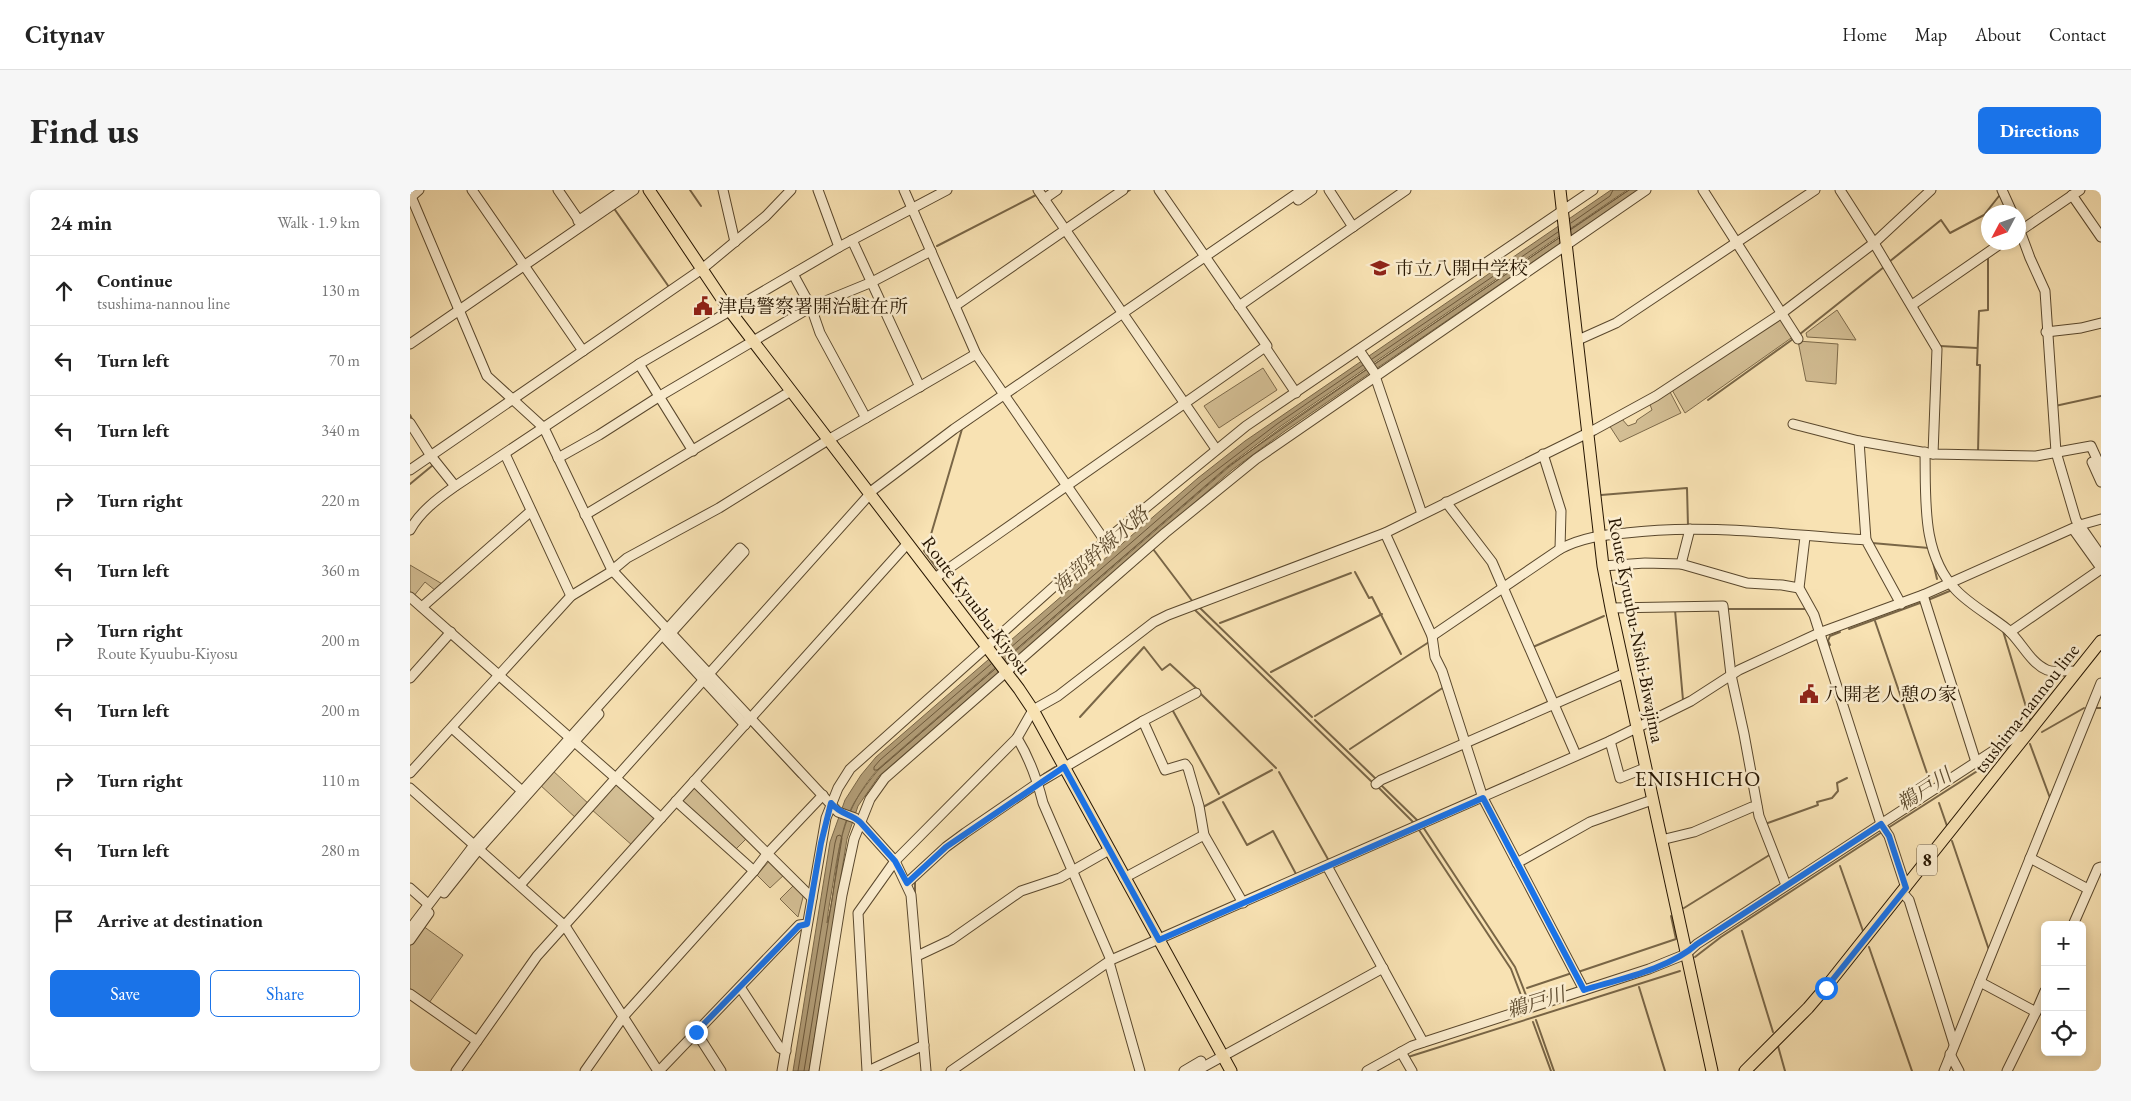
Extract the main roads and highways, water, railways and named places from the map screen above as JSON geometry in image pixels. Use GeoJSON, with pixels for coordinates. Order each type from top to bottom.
{"type":"FeatureCollection","features":[{"type":"Feature","properties":{"kind":"main road","name":"Route Kyuubu-Kiyosu"},"geometry":{"type":"LineString","coordinates":[[648,190],[730,311],[990,650],[1033,710],[1108,850],[1231,1071]]}},
{"type":"Feature","properties":{"kind":"main road","name":"Route Kyuubu-Nishi-Biwajima"},"geometry":{"type":"LineString","coordinates":[[1560,190],[1603,566],[1636,728],[1712,1071]]}},
{"type":"Feature","properties":{"kind":"main road","name":"tsushima-nannou line"},"geometry":{"type":"LineString","coordinates":[[1744,1071],[1814,1001],[2077,672],[2099,648]]}},
{"type":"Feature","properties":{"kind":"water"},"geometry":{"type":"Polygon","coordinates":[[[1611,190],[1627,190],[1281,426],[1228,466],[878,769],[858,796],[879,769],[1229,467],[1282,427],[1629,190],[1638,190],[1285,431],[1232,470],[879,776],[858,806],[847,839],[809,1071],[793,1071],[830,842],[845,800],[861,775],[876,757],[1198,478],[1245,441],[1611,190]],[[840,847],[829,906],[827,923],[833,893],[840,847]]]}},
{"type":"Feature","properties":{"kind":"waterway"},"geometry":{"type":"LineString","coordinates":[[690,190],[701,206]]}},
{"type":"Feature","properties":{"kind":"waterway"},"geometry":{"type":"LineString","coordinates":[[1125,193],[1130,190]]}},
{"type":"Feature","properties":{"kind":"waterway"},"geometry":{"type":"LineString","coordinates":[[937,246],[1036,195],[1042,204]]}},
{"type":"Feature","properties":{"kind":"waterway"},"geometry":{"type":"LineString","coordinates":[[1889,262],[1941,220],[1950,233],[1984,215],[1999,196]]}},
{"type":"Feature","properties":{"kind":"waterway"},"geometry":{"type":"LineString","coordinates":[[613,207],[669,287]]}},
{"type":"Feature","properties":{"kind":"waterway"},"geometry":{"type":"LineString","coordinates":[[1978,452],[1980,365],[1977,365],[1979,311],[1988,310],[1988,257]]}},
{"type":"Feature","properties":{"kind":"waterway"},"geometry":{"type":"LineString","coordinates":[[1800,334],[1884,267]]}},
{"type":"Feature","properties":{"kind":"waterway"},"geometry":{"type":"LineString","coordinates":[[1708,400],[1793,339]]}},
{"type":"Feature","properties":{"kind":"waterway"},"geometry":{"type":"LineString","coordinates":[[1940,346],[1977,348]]}},
{"type":"Feature","properties":{"kind":"waterway"},"geometry":{"type":"LineString","coordinates":[[2055,406],[2101,396]]}},
{"type":"Feature","properties":{"kind":"waterway"},"geometry":{"type":"LineString","coordinates":[[410,415],[413,421]]}},
{"type":"Feature","properties":{"kind":"waterway"},"geometry":{"type":"LineString","coordinates":[[938,570],[924,551],[927,548],[962,429],[973,421]]}},
{"type":"Feature","properties":{"kind":"waterway"},"geometry":{"type":"LineString","coordinates":[[410,484],[433,465]]}},
{"type":"Feature","properties":{"kind":"waterway"},"geometry":{"type":"LineString","coordinates":[[1601,495],[1687,488],[1688,526]]}},
{"type":"Feature","properties":{"kind":"waterway"},"geometry":{"type":"LineString","coordinates":[[1872,543],[1929,548]]}},
{"type":"Feature","properties":{"kind":"waterway"},"geometry":{"type":"LineString","coordinates":[[1153,549],[1193,602]]}},
{"type":"Feature","properties":{"kind":"waterway"},"geometry":{"type":"LineString","coordinates":[[1933,562],[1937,579]]}},
{"type":"Feature","properties":{"kind":"waterway"},"geometry":{"type":"LineString","coordinates":[[1355,572],[1369,598],[1372,597],[1401,654]]}},
{"type":"Feature","properties":{"kind":"waterway"},"geometry":{"type":"LineString","coordinates":[[1220,623],[1351,573]]}},
{"type":"Feature","properties":{"kind":"waterway"},"geometry":{"type":"LineString","coordinates":[[1928,600],[1952,590]]}},
{"type":"Feature","properties":{"kind":"waterway"},"geometry":{"type":"LineString","coordinates":[[1849,629],[1920,603]]}},
{"type":"Feature","properties":{"kind":"waterway"},"geometry":{"type":"LineString","coordinates":[[1199,607],[1312,717]]}},
{"type":"Feature","properties":{"kind":"waterway"},"geometry":{"type":"LineString","coordinates":[[1726,609],[1806,609]]}},
{"type":"Feature","properties":{"kind":"waterway"},"geometry":{"type":"LineString","coordinates":[[1195,610],[1372,782]]}},
{"type":"Feature","properties":{"kind":"waterway"},"geometry":{"type":"LineString","coordinates":[[1675,610],[1683,700]]}},
{"type":"Feature","properties":{"kind":"waterway"},"geometry":{"type":"LineString","coordinates":[[1271,672],[1382,614]]}},
{"type":"Feature","properties":{"kind":"waterway"},"geometry":{"type":"LineString","coordinates":[[1534,649],[1533,647],[1604,616]]}},
{"type":"Feature","properties":{"kind":"waterway"},"geometry":{"type":"LineString","coordinates":[[1875,621],[1930,782]]}},
{"type":"Feature","properties":{"kind":"waterway"},"geometry":{"type":"LineString","coordinates":[[2003,631],[2030,720]]}},
{"type":"Feature","properties":{"kind":"waterway"},"geometry":{"type":"LineString","coordinates":[[1827,647],[1830,645],[1828,641],[1830,636],[1840,632]]}},
{"type":"Feature","properties":{"kind":"waterway"},"geometry":{"type":"LineString","coordinates":[[1315,716],[1429,642]]}},
{"type":"Feature","properties":{"kind":"waterway"},"geometry":{"type":"LineString","coordinates":[[1080,717],[1144,647],[1162,670],[1170,664],[1196,688]]}},
{"type":"Feature","properties":{"kind":"waterway"},"geometry":{"type":"LineString","coordinates":[[1350,749],[1444,687]]}},
{"type":"Feature","properties":{"kind":"waterway"},"geometry":{"type":"LineString","coordinates":[[1201,694],[1276,768]]}},
{"type":"Feature","properties":{"kind":"waterway","name":"鵜戸川"},"geometry":{"type":"LineString","coordinates":[[2042,732],[2084,708]]}},
{"type":"Feature","properties":{"kind":"waterway","name":"鵜戸川"},"geometry":{"type":"LineString","coordinates":[[2096,708],[2101,708]]}},
{"type":"Feature","properties":{"kind":"waterway"},"geometry":{"type":"LineString","coordinates":[[1173,711],[1219,794]]}},
{"type":"Feature","properties":{"kind":"waterway"},"geometry":{"type":"LineString","coordinates":[[1315,720],[1376,779]]}},
{"type":"Feature","properties":{"kind":"waterway"},"geometry":{"type":"LineString","coordinates":[[749,723],[799,777]]}},
{"type":"Feature","properties":{"kind":"waterway"},"geometry":{"type":"LineString","coordinates":[[2030,744],[2050,798],[2039,825]]}},
{"type":"Feature","properties":{"kind":"waterway"},"geometry":{"type":"LineString","coordinates":[[1068,760],[1077,755]]}},
{"type":"Feature","properties":{"kind":"waterway","name":"鵜戸川"},"geometry":{"type":"LineString","coordinates":[[1888,828],[1993,761]]}},
{"type":"Feature","properties":{"kind":"waterway"},"geometry":{"type":"LineString","coordinates":[[1044,774],[1055,767]]}},
{"type":"Feature","properties":{"kind":"waterway"},"geometry":{"type":"LineString","coordinates":[[1203,807],[1272,770]]}},
{"type":"Feature","properties":{"kind":"waterway"},"geometry":{"type":"LineString","coordinates":[[1279,772],[1329,861]]}},
{"type":"Feature","properties":{"kind":"waterway"},"geometry":{"type":"LineString","coordinates":[[1765,824],[1818,805],[1817,802],[1832,798],[1838,791],[1837,783],[1847,778]]}},
{"type":"Feature","properties":{"kind":"waterway"},"geometry":{"type":"LineString","coordinates":[[1381,785],[1419,822]]}},
{"type":"Feature","properties":{"kind":"waterway"},"geometry":{"type":"LineString","coordinates":[[1378,787],[1415,824]]}},
{"type":"Feature","properties":{"kind":"waterway"},"geometry":{"type":"LineString","coordinates":[[1223,802],[1247,845],[1273,831],[1296,874]]}},
{"type":"Feature","properties":{"kind":"waterway"},"geometry":{"type":"LineString","coordinates":[[1939,803],[1947,826]]}},
{"type":"Feature","properties":{"kind":"waterway"},"geometry":{"type":"LineString","coordinates":[[1423,827],[1515,967],[1529,1003]]}},
{"type":"Feature","properties":{"kind":"waterway"},"geometry":{"type":"LineString","coordinates":[[1419,830],[1511,969],[1524,1003]]}},
{"type":"Feature","properties":{"kind":"waterway","name":"鵜戸川"},"geometry":{"type":"LineString","coordinates":[[1695,957],[1721,937],[1882,832]]}},
{"type":"Feature","properties":{"kind":"waterway"},"geometry":{"type":"LineString","coordinates":[[1952,841],[1989,950]]}},
{"type":"Feature","properties":{"kind":"waterway"},"geometry":{"type":"LineString","coordinates":[[1684,908],[1771,854]]}},
{"type":"Feature","properties":{"kind":"waterway"},"geometry":{"type":"LineString","coordinates":[[1840,866],[1863,931]]}},
{"type":"Feature","properties":{"kind":"waterway"},"geometry":{"type":"LineString","coordinates":[[915,881],[915,896]]}},
{"type":"Feature","properties":{"kind":"waterway"},"geometry":{"type":"LineString","coordinates":[[1578,972],[1676,939],[1671,916]]}},
{"type":"Feature","properties":{"kind":"waterway"},"geometry":{"type":"LineString","coordinates":[[1742,931],[1773,1032]]}},
{"type":"Feature","properties":{"kind":"waterway"},"geometry":{"type":"LineString","coordinates":[[1869,947],[1912,1071]]}},
{"type":"Feature","properties":{"kind":"waterway","name":"鵜戸川"},"geometry":{"type":"LineString","coordinates":[[1408,1057],[1680,971]]}},
{"type":"Feature","properties":{"kind":"waterway"},"geometry":{"type":"LineString","coordinates":[[1527,988],[1572,973]]}},
{"type":"Feature","properties":{"kind":"waterway"},"geometry":{"type":"LineString","coordinates":[[1639,987],[1665,1071]]}},
{"type":"Feature","properties":{"kind":"waterway"},"geometry":{"type":"LineString","coordinates":[[1536,1020],[1554,1071]]}},
{"type":"Feature","properties":{"kind":"waterway"},"geometry":{"type":"LineString","coordinates":[[1533,1022],[1551,1071]]}},
{"type":"Feature","properties":{"kind":"waterway"},"geometry":{"type":"LineString","coordinates":[[1778,1046],[1785,1071]]}},
{"type":"Feature","properties":{"kind":"place","name":"市立八開中学校"},"geometry":{"type":"Point","coordinates":[1380,268]}},
{"type":"Feature","properties":{"kind":"place","name":"津島警察署開治駐在所"},"geometry":{"type":"Point","coordinates":[703,306]}},
{"type":"Feature","properties":{"kind":"place","name":"八開老人憩の家"},"geometry":{"type":"Point","coordinates":[1809,694]}},
{"type":"Feature","properties":{"kind":"district","name":"ENISHICHO"},"geometry":{"type":"Point","coordinates":[1698,779]}},
{"type":"Feature","properties":{"kind":"water label","name":"海部幹線水路"},"geometry":{"type":"Point","coordinates":[1100,550]}}]}
